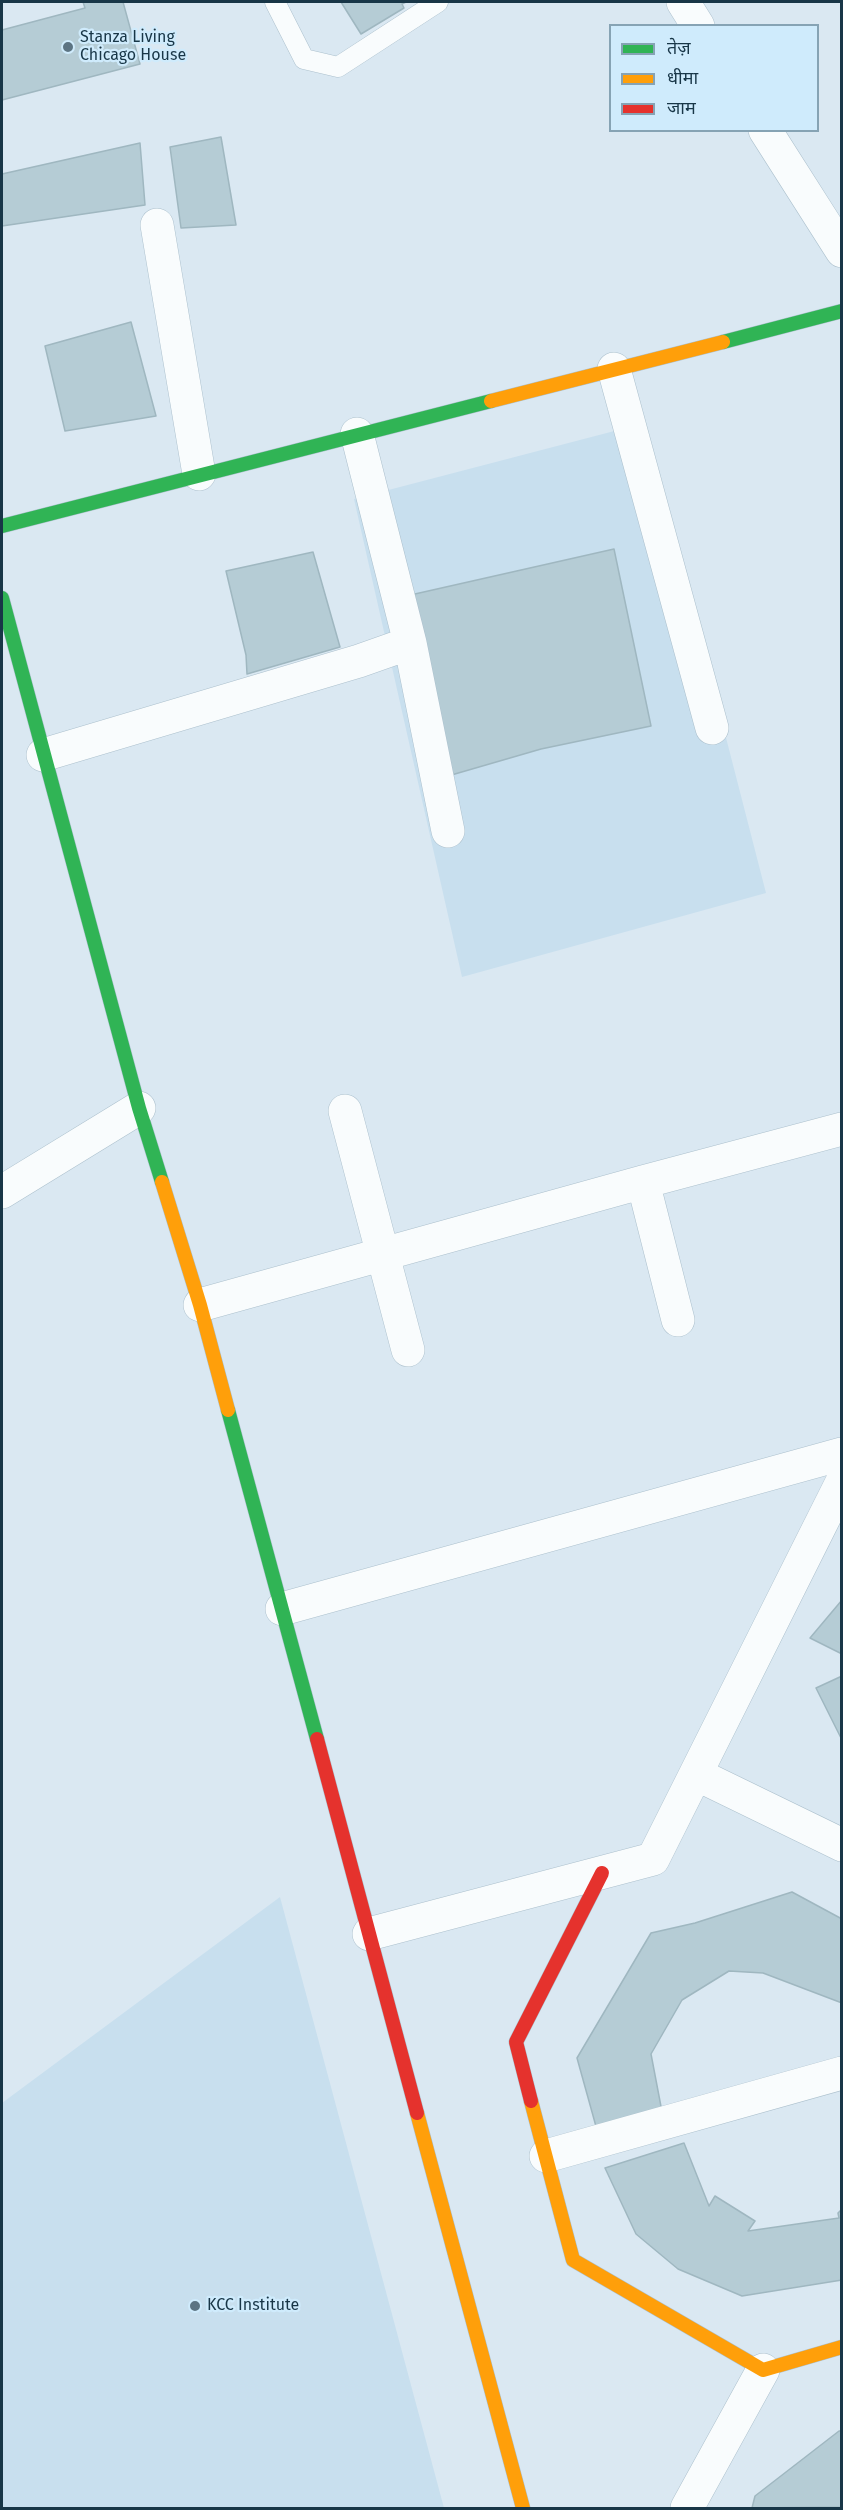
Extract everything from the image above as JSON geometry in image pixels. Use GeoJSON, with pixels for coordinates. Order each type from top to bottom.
{"type":"FeatureCollection","features":[{"type":"Feature","properties":{"kind":"street"},"geometry":{"type":"LineString","coordinates":[[683,2],[698,24]]}},
{"type":"Feature","properties":{"kind":"street"},"geometry":{"type":"LineString","coordinates":[[766,132],[842,251]]}},
{"type":"Feature","properties":{"kind":"street"},"geometry":{"type":"LineString","coordinates":[[157,225],[199,474]]}},
{"type":"Feature","properties":{"kind":"street"},"geometry":{"type":"LineString","coordinates":[[2,526],[842,311]]}},
{"type":"Feature","properties":{"kind":"street"},"geometry":{"type":"LineString","coordinates":[[614,369],[712,728]]}},
{"type":"Feature","properties":{"kind":"street"},"geometry":{"type":"LineString","coordinates":[[357,434],[410,643],[448,831]]}},
{"type":"Feature","properties":{"kind":"street"},"geometry":{"type":"LineString","coordinates":[[2,598],[42,755],[139,1108],[200,1305],[523,2508]]}},
{"type":"Feature","properties":{"kind":"street"},"geometry":{"type":"LineString","coordinates":[[42,755],[359,661],[410,643]]}},
{"type":"Feature","properties":{"kind":"street"},"geometry":{"type":"LineString","coordinates":[[2,1192],[139,1108]]}},
{"type":"Feature","properties":{"kind":"street"},"geometry":{"type":"LineString","coordinates":[[345,1111],[408,1350]]}},
{"type":"Feature","properties":{"kind":"street"},"geometry":{"type":"LineString","coordinates":[[200,1305],[842,1129]]}},
{"type":"Feature","properties":{"kind":"street"},"geometry":{"type":"LineString","coordinates":[[643,1182],[678,1320]]}},
{"type":"Feature","properties":{"kind":"street"},"geometry":{"type":"LineString","coordinates":[[282,1609],[842,1454]]}},
{"type":"Feature","properties":{"kind":"street"},"geometry":{"type":"LineString","coordinates":[[369,1934],[653,1859],[842,1482]]}},
{"type":"Feature","properties":{"kind":"street"},"geometry":{"type":"LineString","coordinates":[[696,1774],[842,1845]]}},
{"type":"Feature","properties":{"kind":"street"},"geometry":{"type":"LineString","coordinates":[[602,1873],[516,2042],[573,2260],[763,2370]]}},
{"type":"Feature","properties":{"kind":"street"},"geometry":{"type":"LineString","coordinates":[[546,2156],[842,2073]]}},
{"type":"Feature","properties":{"kind":"street"},"geometry":{"type":"LineString","coordinates":[[687,2508],[763,2370],[842,2348]]}},
{"type":"Feature","properties":{"kind":"lane"},"geometry":{"type":"LineString","coordinates":[[275,2],[304,59],[338,67],[438,2]]}},
{"type":"Feature","properties":{"kind":"shaded area"},"geometry":{"type":"Polygon","coordinates":[[[645,423],[766,893],[462,977],[354,499],[645,423]]]}},
{"type":"Feature","properties":{"kind":"shaded area","name":"KCC Institute"},"geometry":{"type":"Polygon","coordinates":[[[280,1897],[444,2508],[2,2508],[2,2103],[280,1897]]]}},
{"type":"Feature","properties":{"kind":"building","name":"Stanza Living Chicago House"},"geometry":{"type":"Polygon","coordinates":[[[83,2],[123,2],[140,64],[2,100],[2,30],[85,8],[83,2]]]}},
{"type":"Feature","properties":{"kind":"building"},"geometry":{"type":"Polygon","coordinates":[[[341,2],[406,2],[402,4],[404,8],[361,34],[341,2]]]}},
{"type":"Feature","properties":{"kind":"building"},"geometry":{"type":"Polygon","coordinates":[[[221,137],[236,225],[181,228],[170,147],[221,137]]]}},
{"type":"Feature","properties":{"kind":"building"},"geometry":{"type":"Polygon","coordinates":[[[140,143],[145,205],[2,226],[2,174],[140,143]]]}},
{"type":"Feature","properties":{"kind":"building"},"geometry":{"type":"Polygon","coordinates":[[[131,322],[156,416],[65,431],[45,346],[131,322]]]}},
{"type":"Feature","properties":{"kind":"building"},"geometry":{"type":"Polygon","coordinates":[[[614,549],[651,726],[541,749],[448,776],[406,596],[614,549]]]}},
{"type":"Feature","properties":{"kind":"building"},"geometry":{"type":"Polygon","coordinates":[[[313,552],[340,647],[247,674],[246,655],[226,571],[313,552]]]}},
{"type":"Feature","properties":{"kind":"building"},"geometry":{"type":"Polygon","coordinates":[[[842,1600],[842,1654],[810,1638],[842,1600]]]}},
{"type":"Feature","properties":{"kind":"building"},"geometry":{"type":"Polygon","coordinates":[[[842,1676],[842,1740],[816,1688],[842,1676]]]}},
{"type":"Feature","properties":{"kind":"building"},"geometry":{"type":"Polygon","coordinates":[[[792,1892],[842,1919],[842,2003],[763,1973],[729,1971],[682,2000],[651,2054],[663,2117],[597,2130],[577,2058],[651,1933],[695,1923],[792,1892]]]}},
{"type":"Feature","properties":{"kind":"building"},"geometry":{"type":"Polygon","coordinates":[[[684,2143],[709,2206],[715,2196],[755,2221],[748,2231],[839,2218],[838,2213],[842,2209],[842,2280],[742,2296],[678,2269],[636,2234],[605,2168],[684,2143]]]}},
{"type":"Feature","properties":{"kind":"building"},"geometry":{"type":"Polygon","coordinates":[[[842,2431],[842,2507],[752,2508],[755,2496],[842,2431]]]}},
{"type":"Feature","properties":{"kind":"traffic: fast"},"geometry":{"type":"LineString","coordinates":[[723,342],[842,311]]}},
{"type":"Feature","properties":{"kind":"traffic: fast"},"geometry":{"type":"LineString","coordinates":[[2,526],[491,401]]}},
{"type":"Feature","properties":{"kind":"traffic: fast"},"geometry":{"type":"LineString","coordinates":[[2,598],[139,1108],[162,1182]]}},
{"type":"Feature","properties":{"kind":"traffic: fast"},"geometry":{"type":"LineString","coordinates":[[228,1410],[317,1739]]}},
{"type":"Feature","properties":{"kind":"traffic: slow"},"geometry":{"type":"LineString","coordinates":[[491,401],[723,342]]}},
{"type":"Feature","properties":{"kind":"traffic: slow"},"geometry":{"type":"LineString","coordinates":[[162,1182],[200,1305],[228,1410]]}},
{"type":"Feature","properties":{"kind":"traffic: slow"},"geometry":{"type":"LineString","coordinates":[[531,2101],[573,2260],[763,2370],[842,2347]]}},
{"type":"Feature","properties":{"kind":"traffic: slow"},"geometry":{"type":"LineString","coordinates":[[417,2113],[523,2508]]}},
{"type":"Feature","properties":{"kind":"traffic: jam"},"geometry":{"type":"LineString","coordinates":[[317,1739],[417,2113]]}},
{"type":"Feature","properties":{"kind":"traffic: jam"},"geometry":{"type":"LineString","coordinates":[[531,2101],[516,2042],[602,1873]]}},
{"type":"Feature","properties":{"kind":"place","name":"Stanza Living Chicago House"},"geometry":{"type":"Point","coordinates":[68,47]}},
{"type":"Feature","properties":{"kind":"place","name":"KCC Institute"},"geometry":{"type":"Point","coordinates":[195,2306]}}]}
